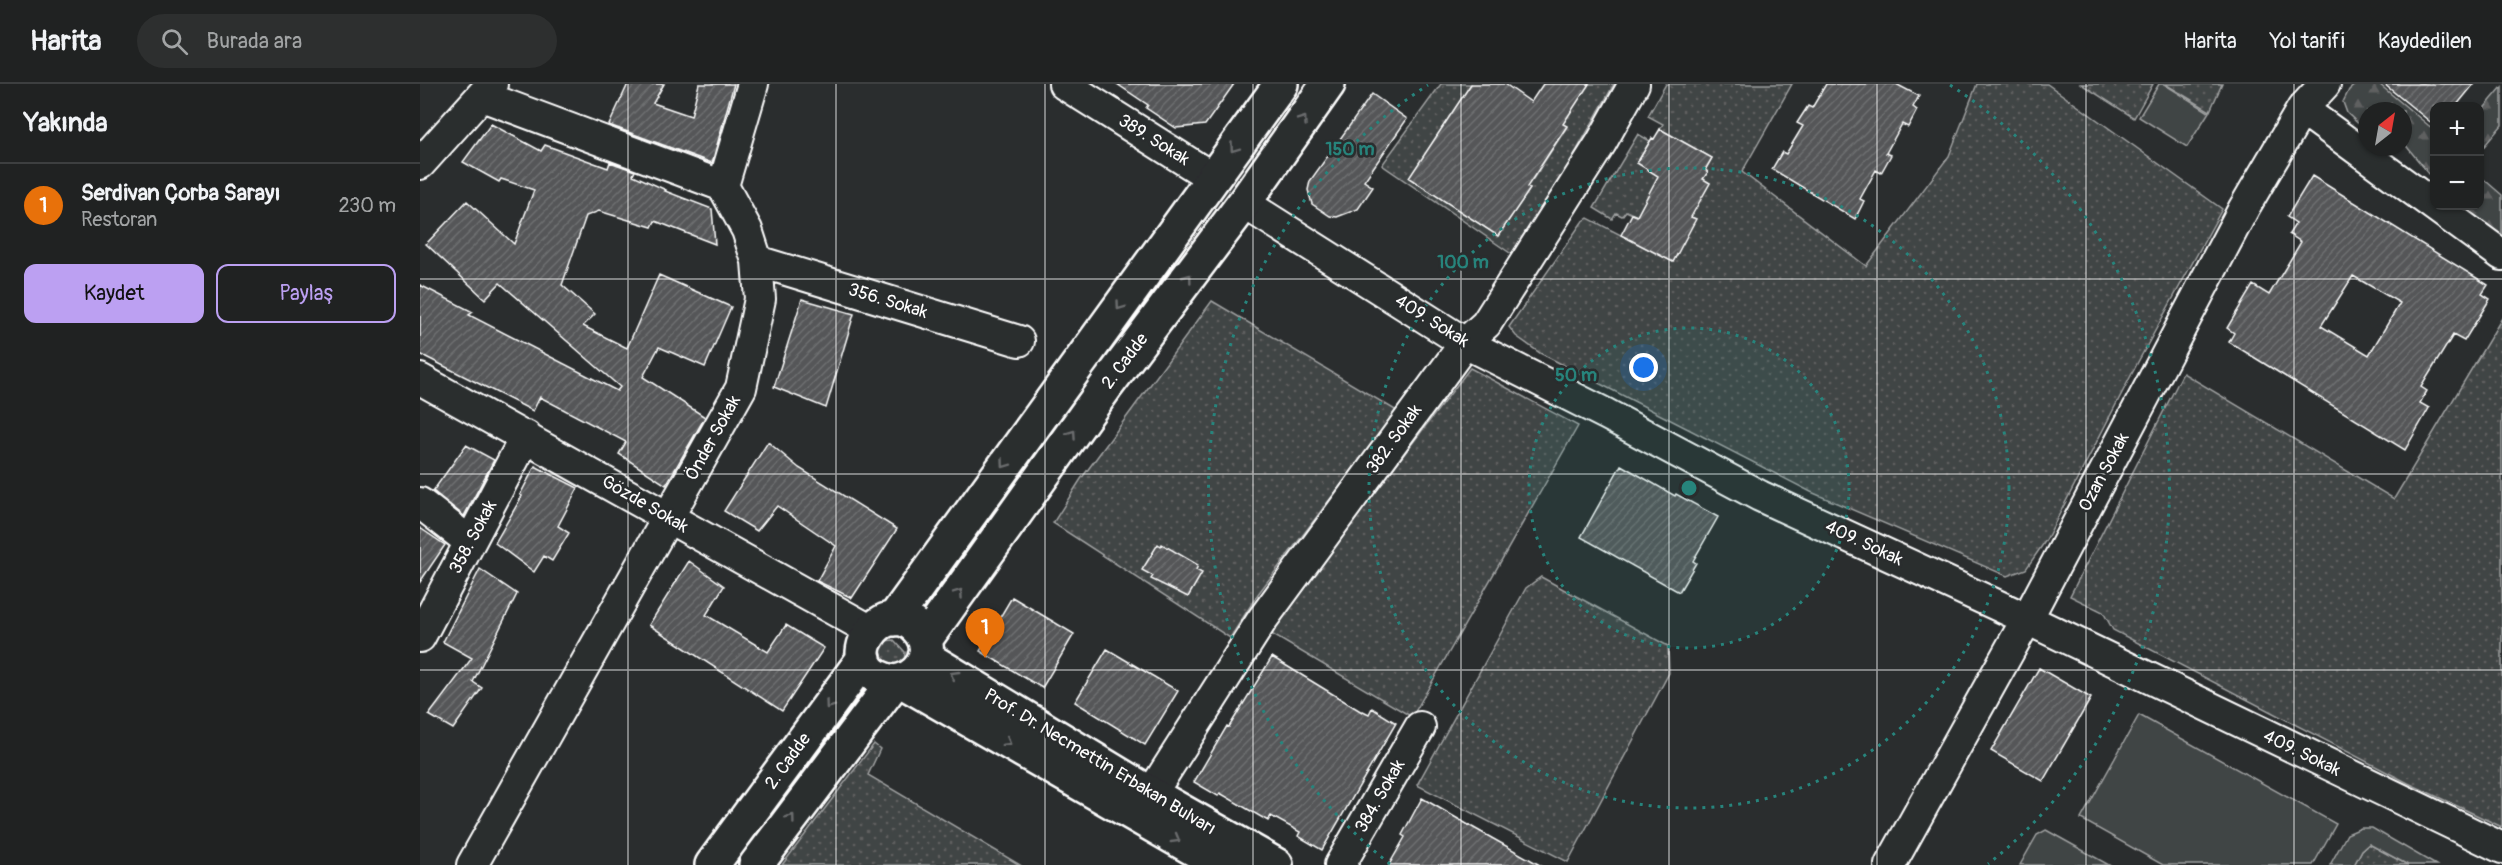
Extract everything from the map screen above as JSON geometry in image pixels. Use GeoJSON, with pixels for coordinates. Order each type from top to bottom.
{"type":"FeatureCollection","features":[{"type":"Feature","properties":{"kind":"main road","name":"2. Cadde"},"geometry":{"type":"LineString","coordinates":[[712,865],[876,636],[1281,84]]}},
{"type":"Feature","properties":{"kind":"main road","name":"2. Cadde"},"geometry":{"type":"LineString","coordinates":[[756,865],[898,682],[917,673],[925,649],[1107,385],[1244,203],[1328,84]]}},
{"type":"Feature","properties":{"kind":"main road"},"geometry":{"type":"LineString","coordinates":[[898,682],[884,680],[875,675],[876,636],[909,622],[921,633],[925,649]]}},
{"type":"Feature","properties":{"kind":"main road","name":"Prof. Dr. Necmettin Erbakan Bulvarı"},"geometry":{"type":"LineString","coordinates":[[925,649],[1151,794],[1276,865]]}},
{"type":"Feature","properties":{"kind":"main road","name":"Prof. Dr. Necmettin Erbakan Bulvarı"},"geometry":{"type":"LineString","coordinates":[[898,682],[1222,865]]}},
{"type":"Feature","properties":{"kind":"street"},"geometry":{"type":"LineString","coordinates":[[420,164],[487,90],[723,186],[753,84]]}},
{"type":"Feature","properties":{"kind":"street","name":"389. Sokak"},"geometry":{"type":"LineString","coordinates":[[1064,84],[1213,178]]}},
{"type":"Feature","properties":{"kind":"street","name":"382. Sokak"},"geometry":{"type":"LineString","coordinates":[[1151,794],[1262,620],[1465,343],[1486,324],[1601,143],[1634,84]]}},
{"type":"Feature","properties":{"kind":"street","name":"Ozan Sokak"},"geometry":{"type":"LineString","coordinates":[[1890,865],[2027,619],[2244,207],[2302,109],[2325,84]]}},
{"type":"Feature","properties":{"kind":"street"},"geometry":{"type":"LineString","coordinates":[[2302,109],[2502,255]]}},
{"type":"Feature","properties":{"kind":"street","name":"Önder Sokak"},"geometry":{"type":"LineString","coordinates":[[472,865],[741,388],[760,299],[757,261],[747,230],[723,186]]}},
{"type":"Feature","properties":{"kind":"street","name":"409. Sokak"},"geometry":{"type":"LineString","coordinates":[[1244,203],[1465,343],[1606,414],[1760,496],[2027,619],[2502,848]]}},
{"type":"Feature","properties":{"kind":"street","name":"356. Sokak"},"geometry":{"type":"LineString","coordinates":[[757,261],[1019,341]]}},
{"type":"Feature","properties":{"kind":"street","name":"Gözde Sokak"},"geometry":{"type":"LineString","coordinates":[[420,379],[526,436],[876,636]]}},
{"type":"Feature","properties":{"kind":"street"},"geometry":{"type":"LineString","coordinates":[[469,405],[489,404],[530,420],[636,478]]}},
{"type":"Feature","properties":{"kind":"street","name":"358. Sokak"},"geometry":{"type":"LineString","coordinates":[[420,637],[526,436]]}},
{"type":"Feature","properties":{"kind":"street"},"geometry":{"type":"LineString","coordinates":[[420,504],[470,542]]}},
{"type":"Feature","properties":{"kind":"street","name":"384. Sokak"},"geometry":{"type":"LineString","coordinates":[[1340,865],[1420,727]]}},
{"type":"Feature","properties":{"kind":"green space"},"geometry":{"type":"Polygon","coordinates":[[[1441,84],[1471,84],[1410,177],[1498,236],[1530,189],[1503,171],[1508,163],[1533,179],[1567,127],[1540,109],[1589,84],[1614,84],[1543,210],[1513,255],[1382,165],[1441,84]]]}},
{"type":"Feature","properties":{"kind":"green space"},"geometry":{"type":"Polygon","coordinates":[[[1666,84],[1792,84],[1742,172],[1866,266],[1949,156],[1977,84],[2047,84],[2222,209],[2138,362],[2046,540],[2026,569],[2007,576],[1811,492],[1540,353],[1516,336],[1509,327],[1582,222],[1588,218],[1673,262],[1695,219],[1649,194],[1637,216],[1626,211],[1622,216],[1616,213],[1612,219],[1594,208],[1638,134],[1650,141],[1637,163],[1700,200],[1710,183],[1703,179],[1708,172],[1705,170],[1712,158],[1660,129],[1663,124],[1648,116],[1666,84]]]}},
{"type":"Feature","properties":{"kind":"green space"},"geometry":{"type":"Polygon","coordinates":[[[2081,84],[2153,84],[2134,118],[2081,84]]]}},
{"type":"Feature","properties":{"kind":"green space"},"geometry":{"type":"Polygon","coordinates":[[[2159,84],[2164,84],[2209,112],[2187,147],[2139,117],[2159,84]]]}},
{"type":"Feature","properties":{"kind":"green space"},"geometry":{"type":"Polygon","coordinates":[[[2165,84],[2222,84],[2210,111],[2165,84]]]}},
{"type":"Feature","properties":{"kind":"green space"},"geometry":{"type":"Polygon","coordinates":[[[2356,84],[2379,84],[2401,102],[2358,102],[2358,123],[2347,113],[2343,102],[2349,90],[2356,84]]]}},
{"type":"Feature","properties":{"kind":"green space"},"geometry":{"type":"Polygon","coordinates":[[[2502,87],[2502,125],[2484,146],[2484,108],[2502,87]]]}},
{"type":"Feature","properties":{"kind":"green space"},"geometry":{"type":"Polygon","coordinates":[[[2412,112],[2430,127],[2430,175],[2412,153],[2412,112]]]}},
{"type":"Feature","properties":{"kind":"green space"},"geometry":{"type":"Polygon","coordinates":[[[2484,179],[2502,195],[2502,239],[2462,210],[2484,210],[2484,179]]]}},
{"type":"Feature","properties":{"kind":"green space"},"geometry":{"type":"Polygon","coordinates":[[[1212,301],[1397,411],[1258,594],[1230,638],[1053,523],[1081,479],[1212,301]]]}},
{"type":"Feature","properties":{"kind":"green space"},"geometry":{"type":"Polygon","coordinates":[[[2502,318],[2502,827],[2408,783],[2113,630],[2103,612],[2070,596],[2183,373],[2394,499],[2502,318]]]}},
{"type":"Feature","properties":{"kind":"green space"},"geometry":{"type":"Polygon","coordinates":[[[1470,368],[1578,426],[1412,717],[1268,632],[1470,368]]]}},
{"type":"Feature","properties":{"kind":"green space"},"geometry":{"type":"Polygon","coordinates":[[[1541,577],[1668,646],[1669,673],[1568,862],[1417,785],[1526,588],[1541,577]]]}},
{"type":"Feature","properties":{"kind":"green space"},"geometry":{"type":"Polygon","coordinates":[[[894,640],[905,652],[904,663],[897,671],[872,653],[883,641],[894,640]]]}},
{"type":"Feature","properties":{"kind":"green space"},"geometry":{"type":"Polygon","coordinates":[[[2139,715],[2336,824],[2313,865],[2163,865],[2081,819],[2139,715]]]}},
{"type":"Feature","properties":{"kind":"green space"},"geometry":{"type":"Polygon","coordinates":[[[874,744],[880,749],[868,775],[1020,865],[782,865],[874,744]]]}},
{"type":"Feature","properties":{"kind":"green space"},"geometry":{"type":"Polygon","coordinates":[[[2361,828],[2372,828],[2436,865],[2408,865],[2369,844],[2362,850],[2354,865],[2330,865],[2347,834],[2361,828]]]}},
{"type":"Feature","properties":{"kind":"green space"},"geometry":{"type":"Polygon","coordinates":[[[2046,830],[2109,865],[2020,865],[2037,835],[2046,830]]]}},
{"type":"Feature","properties":{"kind":"green space"},"geometry":{"type":"Polygon","coordinates":[[[2369,844],[2408,865],[2354,865],[2362,850],[2369,844]]]}},
{"type":"Feature","properties":{"kind":"building"},"geometry":{"type":"Polygon","coordinates":[[[628,84],[664,84],[653,103],[691,116],[699,84],[734,84],[712,163],[609,125],[628,84]]]}},
{"type":"Feature","properties":{"kind":"building"},"geometry":{"type":"Polygon","coordinates":[[[1117,84],[1234,84],[1205,125],[1176,128],[1146,108],[1148,105],[1117,84]]]}},
{"type":"Feature","properties":{"kind":"building"},"geometry":{"type":"Polygon","coordinates":[[[1471,84],[1505,84],[1531,102],[1543,84],[1589,84],[1563,124],[1567,126],[1527,187],[1530,189],[1498,236],[1409,178],[1471,84]]]}},
{"type":"Feature","properties":{"kind":"building"},"geometry":{"type":"Polygon","coordinates":[[[1826,84],[1896,84],[1919,96],[1913,107],[1917,110],[1908,127],[1902,124],[1886,153],[1891,155],[1881,173],[1876,170],[1860,199],[1864,201],[1855,219],[1772,169],[1782,152],[1786,154],[1803,126],[1797,123],[1808,106],[1812,108],[1826,84]]]}},
{"type":"Feature","properties":{"kind":"building"},"geometry":{"type":"Polygon","coordinates":[[[2384,84],[2474,84],[2459,102],[2430,102],[2430,122],[2412,107],[2412,102],[2406,102],[2384,84]]]}},
{"type":"Feature","properties":{"kind":"building"},"geometry":{"type":"Polygon","coordinates":[[[1372,94],[1407,119],[1364,181],[1373,187],[1358,209],[1337,217],[1330,216],[1312,204],[1308,190],[1310,181],[1372,94]]]}},
{"type":"Feature","properties":{"kind":"building"},"geometry":{"type":"Polygon","coordinates":[[[491,124],[541,151],[545,145],[608,168],[610,162],[635,171],[633,175],[665,191],[712,209],[715,244],[655,221],[652,227],[599,211],[586,216],[562,285],[595,314],[583,326],[627,348],[659,275],[731,307],[705,367],[659,347],[643,377],[705,417],[666,485],[619,454],[626,442],[540,397],[533,411],[420,354],[420,285],[473,312],[469,315],[617,391],[620,387],[500,283],[485,299],[426,244],[467,201],[514,244],[534,190],[501,179],[499,182],[463,162],[491,124]]]}},
{"type":"Feature","properties":{"kind":"building"},"geometry":{"type":"Polygon","coordinates":[[[1660,129],[1712,158],[1705,170],[1708,172],[1703,179],[1710,183],[1691,217],[1696,219],[1673,262],[1621,235],[1632,214],[1637,216],[1658,176],[1637,163],[1660,129]]]}},
{"type":"Feature","properties":{"kind":"building"},"geometry":{"type":"Polygon","coordinates":[[[2312,176],[2488,285],[2482,294],[2490,299],[2464,341],[2453,335],[2421,387],[2427,391],[2420,403],[2429,408],[2405,450],[2229,342],[2234,333],[2227,328],[2253,285],[2269,295],[2301,242],[2289,234],[2296,223],[2287,217],[2312,176]],[[2353,276],[2321,326],[2369,355],[2400,303],[2353,276]]]}},
{"type":"Feature","properties":{"kind":"building"},"geometry":{"type":"Polygon","coordinates":[[[802,299],[854,314],[826,408],[774,387],[802,299]]]}},
{"type":"Feature","properties":{"kind":"building"},"geometry":{"type":"Polygon","coordinates":[[[768,442],[799,468],[897,529],[852,598],[817,581],[836,546],[777,506],[757,531],[724,511],[768,442]]]}},
{"type":"Feature","properties":{"kind":"building"},"geometry":{"type":"Polygon","coordinates":[[[466,445],[494,460],[464,516],[433,491],[466,445]]]}},
{"type":"Feature","properties":{"kind":"building"},"geometry":{"type":"Polygon","coordinates":[[[1621,465],[1675,496],[1676,494],[1718,517],[1693,561],[1696,563],[1679,592],[1581,537],[1621,465]]]}},
{"type":"Feature","properties":{"kind":"building"},"geometry":{"type":"Polygon","coordinates":[[[535,466],[578,488],[558,526],[569,533],[552,561],[544,556],[534,572],[495,543],[522,496],[520,495],[535,466]]]}},
{"type":"Feature","properties":{"kind":"building"},"geometry":{"type":"Polygon","coordinates":[[[420,528],[445,545],[420,582],[420,528]]]}},
{"type":"Feature","properties":{"kind":"building"},"geometry":{"type":"Polygon","coordinates":[[[1158,544],[1161,546],[1162,544],[1198,565],[1196,570],[1202,573],[1188,597],[1151,579],[1153,576],[1142,570],[1158,544]]]}},
{"type":"Feature","properties":{"kind":"building"},"geometry":{"type":"Polygon","coordinates":[[[689,561],[724,586],[706,615],[768,652],[786,625],[824,648],[782,711],[649,625],[689,561]]]}},
{"type":"Feature","properties":{"kind":"building"},"geometry":{"type":"Polygon","coordinates":[[[480,569],[517,594],[473,682],[482,688],[453,729],[429,715],[472,658],[443,642],[480,569]]]}},
{"type":"Feature","properties":{"kind":"building"},"geometry":{"type":"Polygon","coordinates":[[[1012,597],[1074,634],[1042,688],[980,651],[1012,597]]]}},
{"type":"Feature","properties":{"kind":"building"},"geometry":{"type":"Polygon","coordinates":[[[1107,649],[1178,691],[1145,745],[1075,702],[1107,649]]]}},
{"type":"Feature","properties":{"kind":"building"},"geometry":{"type":"Polygon","coordinates":[[[1272,657],[1362,712],[1369,714],[1372,708],[1396,723],[1322,850],[1298,836],[1300,832],[1271,816],[1268,821],[1220,793],[1218,796],[1194,782],[1272,657]]]}},
{"type":"Feature","properties":{"kind":"building"},"geometry":{"type":"Polygon","coordinates":[[[2039,668],[2091,698],[2043,781],[1991,751],[2039,668]]]}},
{"type":"Feature","properties":{"kind":"building"},"geometry":{"type":"Polygon","coordinates":[[[1422,798],[1540,865],[1389,865],[1405,837],[1402,835],[1422,798]]]}},
{"type":"Feature","properties":{"kind":"place","name":"Serdivan Çorba Sarayı"},"geometry":{"type":"Point","coordinates":[985,658]}}]}
